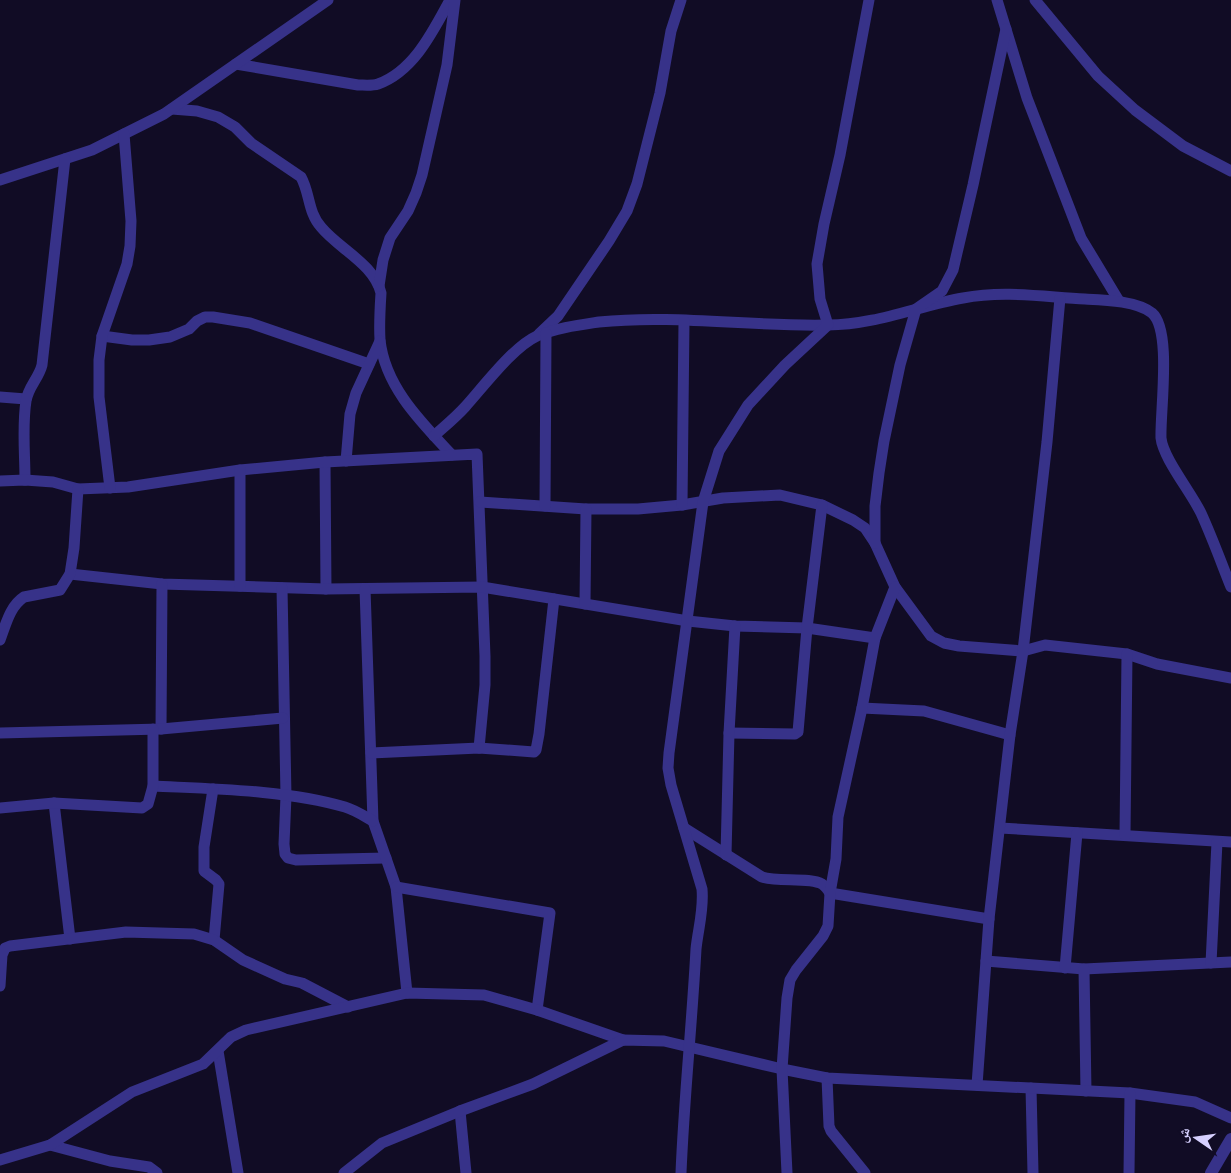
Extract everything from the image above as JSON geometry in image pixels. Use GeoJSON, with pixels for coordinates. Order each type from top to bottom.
{"type":"FeatureCollection","features":[{"type":"Feature","properties":{"kind":"street"},"geometry":{"type":"LineString","coordinates":[[0,180],[92,150],[172,109],[328,0]]}},
{"type":"Feature","properties":{"kind":"street"},"geometry":{"type":"LineString","coordinates":[[236,64],[358,85],[376,84],[391,78],[416,56],[450,0]]}},
{"type":"Feature","properties":{"kind":"street"},"geometry":{"type":"LineString","coordinates":[[452,455],[413,412],[400,394],[386,362],[380,341],[379,286],[382,260],[390,238],[412,202],[422,175],[448,65],[455,0]]}},
{"type":"Feature","properties":{"kind":"street"},"geometry":{"type":"LineString","coordinates":[[434,436],[463,409],[516,352],[541,335],[558,316],[626,211],[637,184],[660,92],[671,31],[681,0]]}},
{"type":"Feature","properties":{"kind":"street"},"geometry":{"type":"LineString","coordinates":[[828,326],[820,299],[818,264],[824,224],[840,155],[869,0]]}},
{"type":"Feature","properties":{"kind":"street"},"geometry":{"type":"LineString","coordinates":[[997,0],[1027,98],[1081,238],[1119,301]]}},
{"type":"Feature","properties":{"kind":"street"},"geometry":{"type":"LineString","coordinates":[[1035,0],[1098,76],[1135,110],[1184,146],[1231,171]]}},
{"type":"Feature","properties":{"kind":"street"},"geometry":{"type":"LineString","coordinates":[[875,543],[875,506],[884,440],[900,365],[916,310],[942,291],[953,270],[1006,29]]}},
{"type":"Feature","properties":{"kind":"street"},"geometry":{"type":"LineString","coordinates":[[172,109],[197,111],[218,118],[234,127],[251,142],[300,177],[305,185],[314,220],[369,272],[379,286]]}},
{"type":"Feature","properties":{"kind":"street"},"geometry":{"type":"LineString","coordinates":[[110,488],[99,397],[99,360],[102,336],[127,264],[130,246],[131,221],[124,134]]}},
{"type":"Feature","properties":{"kind":"street"},"geometry":{"type":"LineString","coordinates":[[25,480],[26,399],[39,375],[42,365],[66,159]]}},
{"type":"Feature","properties":{"kind":"street"},"geometry":{"type":"LineString","coordinates":[[541,335],[577,325],[645,319],[842,325],[988,294],[1119,301],[1150,312],[1158,320],[1162,334],[1164,354],[1161,442],[1201,512],[1231,587]]}},
{"type":"Feature","properties":{"kind":"street"},"geometry":{"type":"LineString","coordinates":[[977,1085],[989,919],[1010,735],[1023,651],[1060,298]]}},
{"type":"Feature","properties":{"kind":"street"},"geometry":{"type":"LineString","coordinates":[[102,336],[132,340],[170,337],[189,329],[205,316],[250,323],[369,364]]}},
{"type":"Feature","properties":{"kind":"street"},"geometry":{"type":"LineString","coordinates":[[682,506],[684,321]]}},
{"type":"Feature","properties":{"kind":"street"},"geometry":{"type":"LineString","coordinates":[[680,1173],[688,1047],[695,985],[698,934],[703,905],[702,889],[671,785],[668,753],[688,621],[703,502],[719,451],[748,405],[785,365],[828,326]]}},
{"type":"Feature","properties":{"kind":"street"},"geometry":{"type":"LineString","coordinates":[[541,335],[545,506]]}},
{"type":"Feature","properties":{"kind":"street"},"geometry":{"type":"LineString","coordinates":[[346,461],[350,414],[356,393],[380,341]]}},
{"type":"Feature","properties":{"kind":"street"},"geometry":{"type":"LineString","coordinates":[[0,397],[26,399]]}},
{"type":"Feature","properties":{"kind":"street"},"geometry":{"type":"LineString","coordinates":[[0,481],[52,482],[78,489],[128,487],[240,470],[325,462],[477,454],[485,685],[479,748]]}},
{"type":"Feature","properties":{"kind":"street"},"geometry":{"type":"LineString","coordinates":[[325,462],[326,589]]}},
{"type":"Feature","properties":{"kind":"street"},"geometry":{"type":"LineString","coordinates":[[240,470],[240,586]]}},
{"type":"Feature","properties":{"kind":"street"},"geometry":{"type":"LineString","coordinates":[[0,640],[13,606],[24,597],[60,590],[70,574],[74,548],[78,489]]}},
{"type":"Feature","properties":{"kind":"street"},"geometry":{"type":"LineString","coordinates":[[480,502],[586,510],[658,509],[723,498],[780,495],[822,505],[865,528],[875,543],[895,587],[931,636],[944,643],[1023,651],[1045,645],[1127,654],[1157,664],[1231,678]]}},
{"type":"Feature","properties":{"kind":"street"},"geometry":{"type":"LineString","coordinates":[[729,733],[795,734],[798,732],[807,628],[822,505]]}},
{"type":"Feature","properties":{"kind":"street"},"geometry":{"type":"LineString","coordinates":[[585,604],[586,510]]}},
{"type":"Feature","properties":{"kind":"street"},"geometry":{"type":"LineString","coordinates":[[70,574],[162,584],[282,588],[482,587],[688,621],[735,626],[807,628],[875,638]]}},
{"type":"Feature","properties":{"kind":"street"},"geometry":{"type":"LineString","coordinates":[[0,808],[54,803],[142,808],[148,804],[153,786],[157,729],[162,584]]}},
{"type":"Feature","properties":{"kind":"street"},"geometry":{"type":"LineString","coordinates":[[787,1173],[782,1069],[790,980],[823,936],[828,926],[830,893],[836,859],[838,817],[875,638],[895,587]]}},
{"type":"Feature","properties":{"kind":"street"},"geometry":{"type":"LineString","coordinates":[[282,588],[286,796],[285,854],[288,858],[296,860],[386,858]]}},
{"type":"Feature","properties":{"kind":"street"},"geometry":{"type":"LineString","coordinates":[[365,588],[373,821],[396,887],[408,993]]}},
{"type":"Feature","properties":{"kind":"street"},"geometry":{"type":"LineString","coordinates":[[371,753],[479,748],[531,753],[536,750],[554,599]]}},
{"type":"Feature","properties":{"kind":"street"},"geometry":{"type":"LineString","coordinates":[[726,855],[729,733],[735,626]]}},
{"type":"Feature","properties":{"kind":"street"},"geometry":{"type":"LineString","coordinates":[[1125,835],[1127,654]]}},
{"type":"Feature","properties":{"kind":"street"},"geometry":{"type":"LineString","coordinates":[[862,708],[924,711],[1010,735]]}},
{"type":"Feature","properties":{"kind":"street"},"geometry":{"type":"LineString","coordinates":[[0,733],[157,729],[283,718]]}},
{"type":"Feature","properties":{"kind":"street"},"geometry":{"type":"LineString","coordinates":[[153,786],[213,789],[286,796],[347,808],[373,821]]}},
{"type":"Feature","properties":{"kind":"street"},"geometry":{"type":"LineString","coordinates":[[213,789],[203,856],[204,871],[219,884],[214,940]]}},
{"type":"Feature","properties":{"kind":"street"},"geometry":{"type":"LineString","coordinates":[[54,803],[70,939]]}},
{"type":"Feature","properties":{"kind":"street"},"geometry":{"type":"LineString","coordinates":[[684,828],[762,877],[771,880],[816,882],[824,885],[830,893],[989,919]]}},
{"type":"Feature","properties":{"kind":"street"},"geometry":{"type":"LineString","coordinates":[[1000,828],[1231,842]]}},
{"type":"Feature","properties":{"kind":"street"},"geometry":{"type":"LineString","coordinates":[[1065,968],[1077,833]]}},
{"type":"Feature","properties":{"kind":"street"},"geometry":{"type":"LineString","coordinates":[[1211,963],[1217,842]]}},
{"type":"Feature","properties":{"kind":"street"},"geometry":{"type":"LineString","coordinates":[[396,887],[550,913],[537,1010]]}},
{"type":"Feature","properties":{"kind":"street"},"geometry":{"type":"LineString","coordinates":[[0,986],[2,955],[5,948],[10,946],[126,932],[168,932],[194,934],[214,940],[242,960],[285,979],[302,983],[348,1006]]}},
{"type":"Feature","properties":{"kind":"street"},"geometry":{"type":"LineString","coordinates":[[986,961],[1084,969],[1231,962]]}},
{"type":"Feature","properties":{"kind":"street"},"geometry":{"type":"LineString","coordinates":[[1084,969],[1086,1091]]}},
{"type":"Feature","properties":{"kind":"street"},"geometry":{"type":"LineString","coordinates":[[0,1160],[50,1145],[132,1092],[203,1064],[231,1038],[246,1030],[408,993],[484,995],[537,1010],[623,1040],[664,1041],[827,1078],[1130,1093],[1195,1102],[1231,1118]]}},
{"type":"Feature","properties":{"kind":"street"},"geometry":{"type":"LineString","coordinates":[[344,1173],[382,1143],[533,1084],[623,1040]]}},
{"type":"Feature","properties":{"kind":"street"},"geometry":{"type":"LineString","coordinates":[[218,1050],[238,1173]]}},
{"type":"Feature","properties":{"kind":"street"},"geometry":{"type":"LineString","coordinates":[[827,1078],[829,1126],[865,1173]]}},
{"type":"Feature","properties":{"kind":"street"},"geometry":{"type":"LineString","coordinates":[[1031,1088],[1033,1173]]}},
{"type":"Feature","properties":{"kind":"street"},"geometry":{"type":"LineString","coordinates":[[1129,1173],[1130,1093]]}},
{"type":"Feature","properties":{"kind":"street"},"geometry":{"type":"LineString","coordinates":[[460,1111],[466,1173]]}},
{"type":"Feature","properties":{"kind":"street"},"geometry":{"type":"LineString","coordinates":[[1211,1173],[1231,1139]]}},
{"type":"Feature","properties":{"kind":"street"},"geometry":{"type":"LineString","coordinates":[[50,1145],[110,1160],[149,1167],[157,1173]]}}]}
